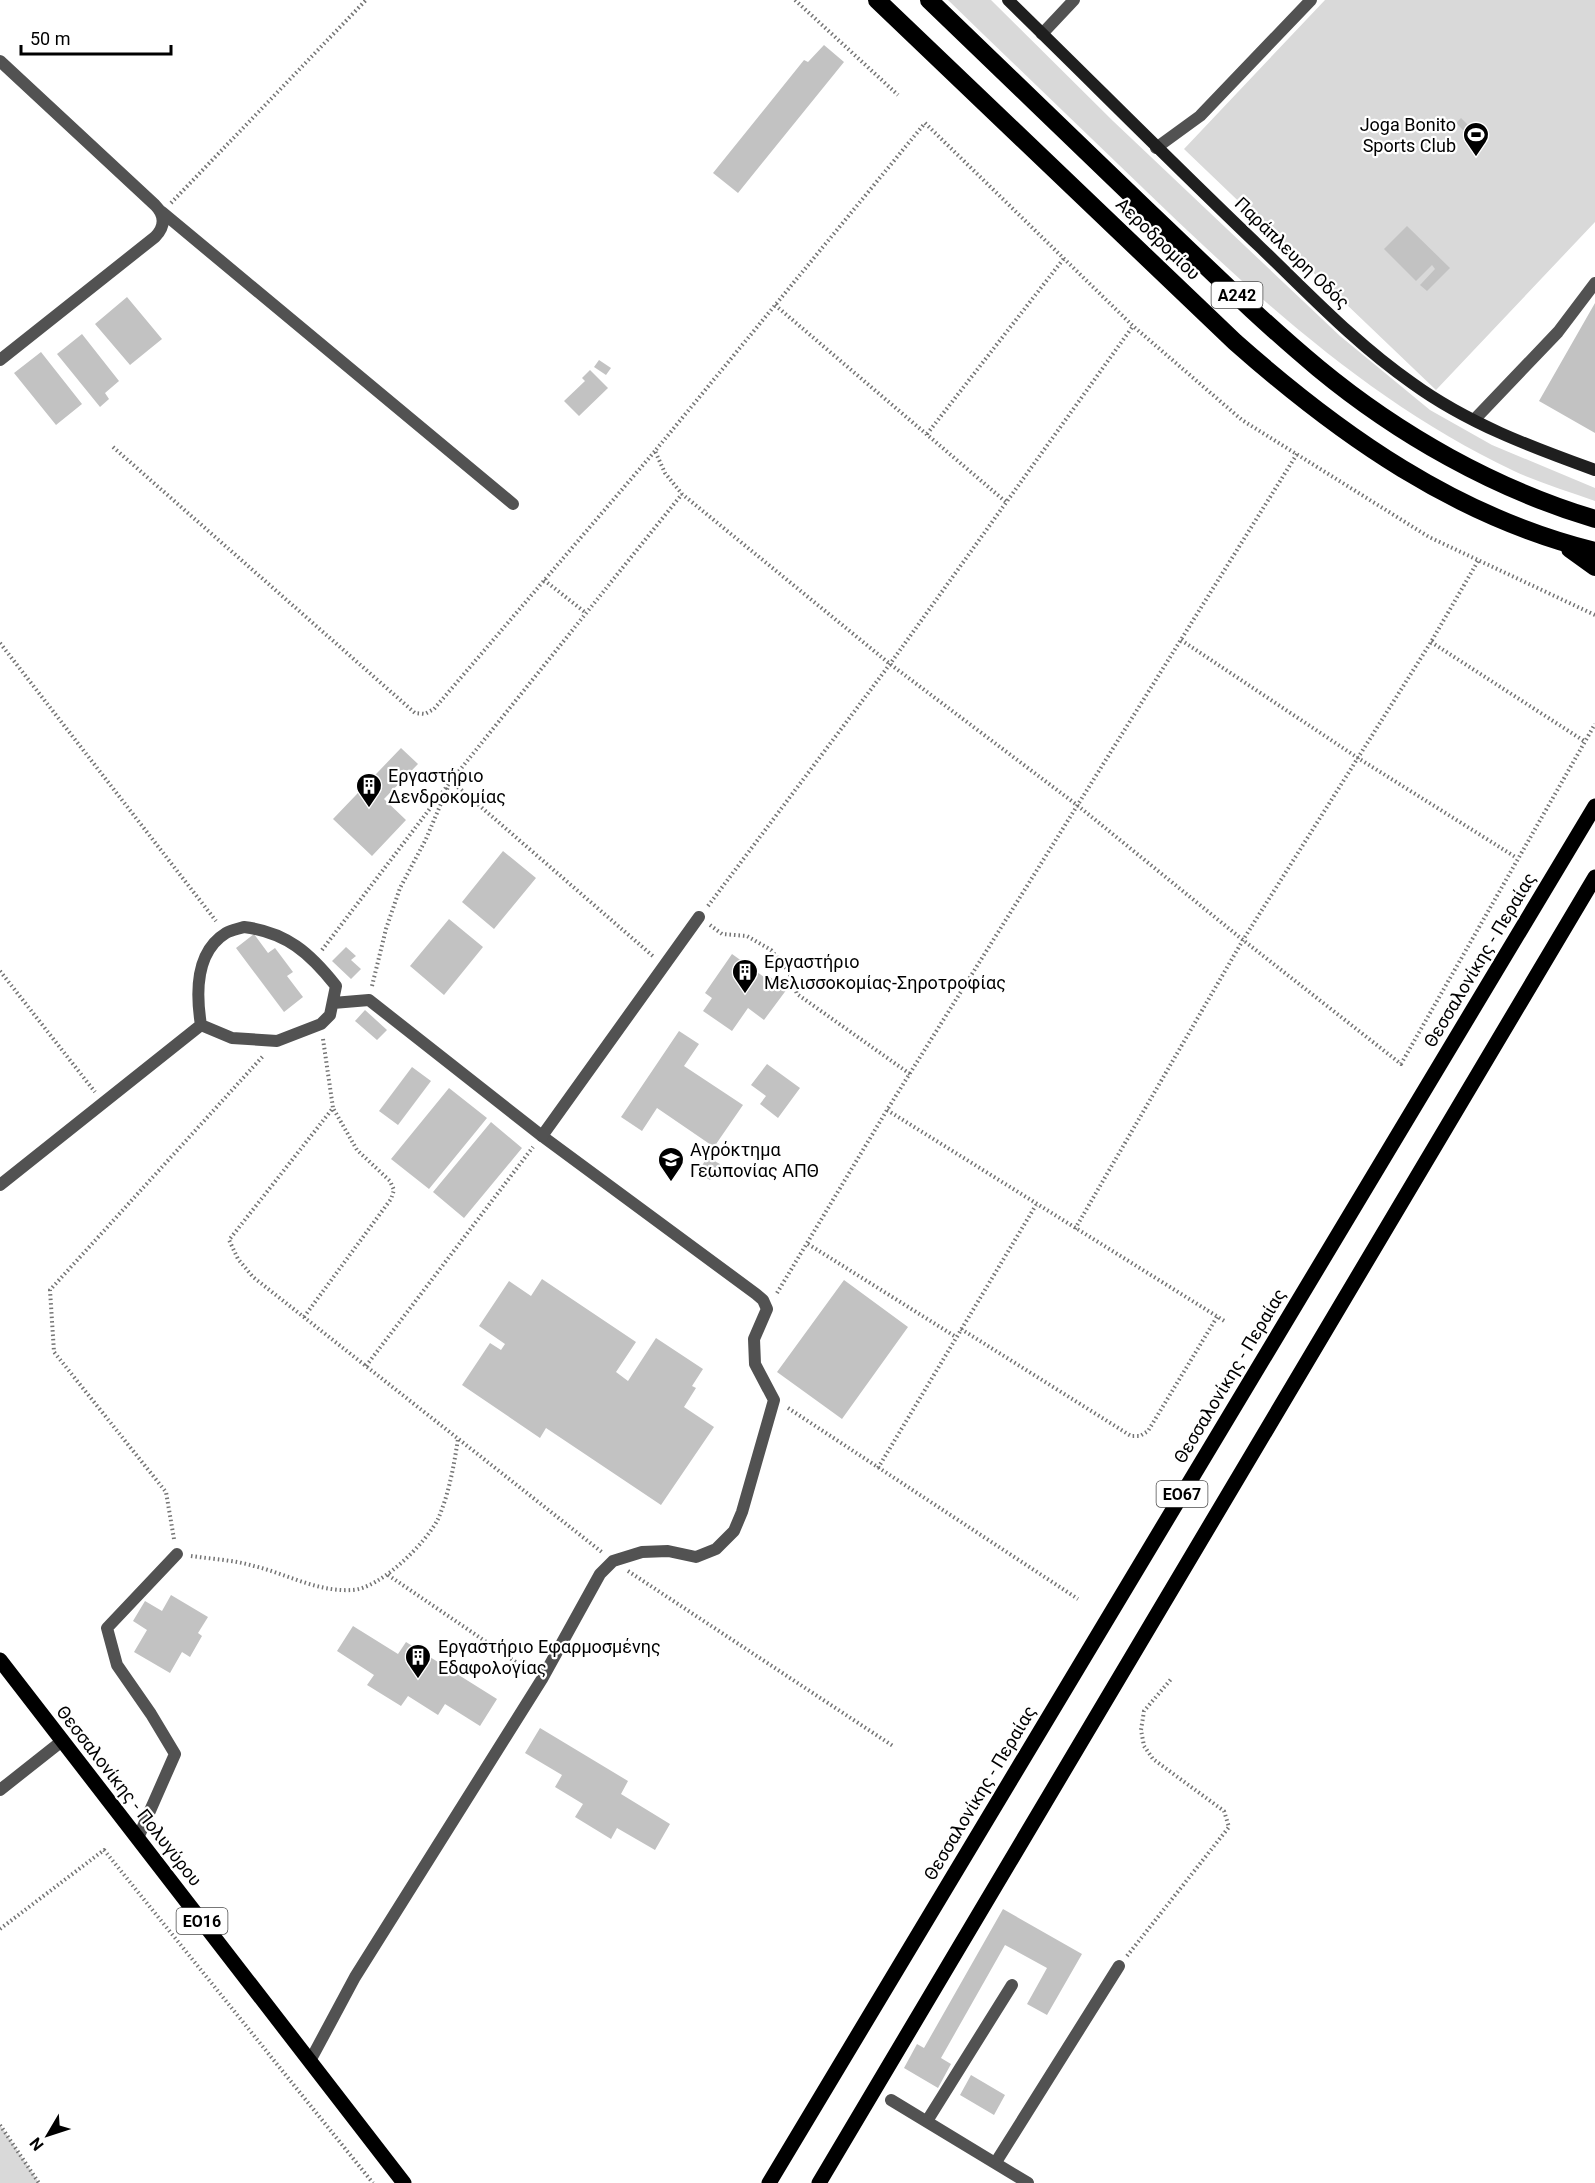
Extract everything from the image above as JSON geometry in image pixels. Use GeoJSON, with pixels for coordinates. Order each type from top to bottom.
{"type":"FeatureCollection","features":[{"type":"Feature","properties":{"kind":"highway","name":"Αεροδρομίου"},"geometry":{"type":"LineString","coordinates":[[877,0],[1235,342],[1283,385],[1376,453],[1466,505],[1561,542],[1595,551]]}},
{"type":"Feature","properties":{"kind":"highway","name":"Αεροδρομίου"},"geometry":{"type":"LineString","coordinates":[[929,0],[1212,273],[1319,368],[1389,420],[1439,451],[1526,494],[1595,519]]}},
{"type":"Feature","properties":{"kind":"highway"},"geometry":{"type":"LineString","coordinates":[[1561,542],[1595,567]]}},
{"type":"Feature","properties":{"kind":"main road","name":"Θεσσαλονίκης - Περαίας"},"geometry":{"type":"LineString","coordinates":[[769,2183],[1595,806]]}},
{"type":"Feature","properties":{"kind":"main road","name":"ΕΟ67"},"geometry":{"type":"LineString","coordinates":[[819,2183],[1595,877]]}},
{"type":"Feature","properties":{"kind":"main road","name":"Θεσσαλονίκης - Πολυγύρου"},"geometry":{"type":"LineString","coordinates":[[0,1660],[404,2183]]}},
{"type":"Feature","properties":{"kind":"street","name":"Παράπλευρη Οδός"},"geometry":{"type":"LineString","coordinates":[[1008,0],[1156,148],[1361,343],[1412,383],[1474,420],[1502,434],[1595,470]]}},
{"type":"Feature","properties":{"kind":"street"},"geometry":{"type":"LineString","coordinates":[[1042,34],[1074,0]]}},
{"type":"Feature","properties":{"kind":"street"},"geometry":{"type":"LineString","coordinates":[[1156,148],[1200,116],[1311,0]]}},
{"type":"Feature","properties":{"kind":"street"},"geometry":{"type":"LineString","coordinates":[[2,66],[162,212],[513,504]]}},
{"type":"Feature","properties":{"kind":"street"},"geometry":{"type":"LineString","coordinates":[[0,360],[156,237],[164,222],[162,212]]}},
{"type":"Feature","properties":{"kind":"street"},"geometry":{"type":"LineString","coordinates":[[1474,420],[1558,332],[1595,283]]}},
{"type":"Feature","properties":{"kind":"street"},"geometry":{"type":"LineString","coordinates":[[542,1136],[699,917]]}},
{"type":"Feature","properties":{"kind":"street"},"geometry":{"type":"LineString","coordinates":[[244,927],[278,934],[314,960],[336,986],[330,1015],[321,1024],[277,1041],[232,1038],[201,1025],[197,988],[205,957],[213,945],[226,933],[244,927]]}},
{"type":"Feature","properties":{"kind":"street"},"geometry":{"type":"LineString","coordinates":[[310,2061],[355,1977],[542,1679],[600,1574],[613,1561],[642,1552],[668,1551],[696,1557],[716,1548],[734,1532],[742,1512],[774,1400],[754,1364],[754,1339],[767,1309],[763,1300],[756,1293],[542,1136],[369,1000],[333,1003]]}},
{"type":"Feature","properties":{"kind":"street"},"geometry":{"type":"LineString","coordinates":[[0,1185],[201,1025]]}},
{"type":"Feature","properties":{"kind":"street"},"geometry":{"type":"LineString","coordinates":[[138,1838],[175,1754],[117,1665],[107,1628],[177,1554]]}},
{"type":"Feature","properties":{"kind":"street"},"geometry":{"type":"LineString","coordinates":[[0,1790],[62,1741]]}},
{"type":"Feature","properties":{"kind":"street"},"geometry":{"type":"LineString","coordinates":[[996,2162],[1119,1966]]}},
{"type":"Feature","properties":{"kind":"street"},"geometry":{"type":"LineString","coordinates":[[927,2121],[1012,1985]]}},
{"type":"Feature","properties":{"kind":"street"},"geometry":{"type":"LineString","coordinates":[[891,2100],[996,2162],[1008,2177],[1028,2183]]}},
{"type":"Feature","properties":{"kind":"path"},"geometry":{"type":"LineString","coordinates":[[162,212],[366,0]]}},
{"type":"Feature","properties":{"kind":"path"},"geometry":{"type":"LineString","coordinates":[[795,0],[898,95]]}},
{"type":"Feature","properties":{"kind":"path"},"geometry":{"type":"LineString","coordinates":[[113,447],[415,713],[425,714],[434,709],[655,451],[925,123],[1065,257],[1133,326],[1242,420],[1429,537],[1595,615]]}},
{"type":"Feature","properties":{"kind":"path"},"geometry":{"type":"LineString","coordinates":[[927,434],[1065,257]]}},
{"type":"Feature","properties":{"kind":"path"},"geometry":{"type":"LineString","coordinates":[[775,305],[1006,502]]}},
{"type":"Feature","properties":{"kind":"path"},"geometry":{"type":"LineString","coordinates":[[910,1074],[797,994],[789,972],[771,950],[747,936],[722,934],[699,917],[890,663],[1133,326]]}},
{"type":"Feature","properties":{"kind":"path"},"geometry":{"type":"LineString","coordinates":[[655,451],[665,474],[682,494],[890,663],[1077,805],[1401,1064],[1595,724]]}},
{"type":"Feature","properties":{"kind":"path"},"geometry":{"type":"LineString","coordinates":[[767,1309],[887,1110],[1297,454]]}},
{"type":"Feature","properties":{"kind":"path"},"geometry":{"type":"LineString","coordinates":[[314,960],[451,781],[682,494]]}},
{"type":"Feature","properties":{"kind":"path"},"geometry":{"type":"LineString","coordinates":[[1075,1229],[1243,940],[1431,642],[1478,561]]}},
{"type":"Feature","properties":{"kind":"path"},"geometry":{"type":"LineString","coordinates":[[544,580],[586,613]]}},
{"type":"Feature","properties":{"kind":"path"},"geometry":{"type":"LineString","coordinates":[[1181,640],[1358,758],[1517,858]]}},
{"type":"Feature","properties":{"kind":"path"},"geometry":{"type":"LineString","coordinates":[[1431,642],[1584,741]]}},
{"type":"Feature","properties":{"kind":"path"},"geometry":{"type":"LineString","coordinates":[[0,643],[226,933]]}},
{"type":"Feature","properties":{"kind":"path"},"geometry":{"type":"LineString","coordinates":[[451,781],[664,965]]}},
{"type":"Feature","properties":{"kind":"path"},"geometry":{"type":"LineString","coordinates":[[369,1000],[386,929],[400,888],[426,839],[451,781]]}},
{"type":"Feature","properties":{"kind":"path"},"geometry":{"type":"LineString","coordinates":[[0,970],[103,1102]]}},
{"type":"Feature","properties":{"kind":"path"},"geometry":{"type":"LineString","coordinates":[[304,1317],[392,1199],[394,1190],[390,1181],[357,1150],[333,1108],[321,1024]]}},
{"type":"Feature","properties":{"kind":"path"},"geometry":{"type":"LineString","coordinates":[[277,1041],[50,1290],[54,1352],[166,1492],[177,1554],[254,1566],[322,1589],[355,1590],[388,1575],[417,1547],[437,1519],[452,1474],[458,1438]]}},
{"type":"Feature","properties":{"kind":"path"},"geometry":{"type":"LineString","coordinates":[[333,1108],[229,1240],[238,1260],[253,1277],[613,1561],[893,1746]]}},
{"type":"Feature","properties":{"kind":"path"},"geometry":{"type":"LineString","coordinates":[[887,1110],[1226,1322]]}},
{"type":"Feature","properties":{"kind":"path"},"geometry":{"type":"LineString","coordinates":[[366,1366],[542,1136]]}},
{"type":"Feature","properties":{"kind":"path"},"geometry":{"type":"LineString","coordinates":[[878,1468],[1036,1204]]}},
{"type":"Feature","properties":{"kind":"path"},"geometry":{"type":"LineString","coordinates":[[808,1244],[956,1337]]}},
{"type":"Feature","properties":{"kind":"path"},"geometry":{"type":"LineString","coordinates":[[961,1329],[1131,1436],[1140,1436],[1148,1431],[1217,1317]]}},
{"type":"Feature","properties":{"kind":"path"},"geometry":{"type":"LineString","coordinates":[[774,1400],[1078,1599]]}},
{"type":"Feature","properties":{"kind":"path"},"geometry":{"type":"LineString","coordinates":[[388,1575],[542,1679]]}},
{"type":"Feature","properties":{"kind":"path"},"geometry":{"type":"LineString","coordinates":[[1119,1966],[1229,1827],[1224,1811],[1153,1759],[1144,1746],[1141,1730],[1144,1711],[1172,1678]]}},
{"type":"Feature","properties":{"kind":"path"},"geometry":{"type":"LineString","coordinates":[[0,1929],[104,1850],[373,2183]]}},
{"type":"Feature","properties":{"kind":"path"},"geometry":{"type":"LineString","coordinates":[[0,2125],[39,2183]]}},
{"type":"Feature","properties":{"kind":"shaded area"},"geometry":{"type":"Polygon","coordinates":[[[948,0],[991,0],[1113,121],[1340,336],[1430,410],[1492,445],[1595,488],[1595,501],[1514,471],[1462,444],[1412,414],[1364,381],[1273,308],[1229,269],[948,0]]]}},
{"type":"Feature","properties":{"kind":"shaded area","name":"Joga Bonito Sports Club"},"geometry":{"type":"Polygon","coordinates":[[[1325,0],[1595,0],[1595,222],[1436,390],[1184,149],[1325,0]]]}},
{"type":"Feature","properties":{"kind":"shaded area"},"geometry":{"type":"Polygon","coordinates":[[[0,2125],[39,2183],[0,2183],[0,2125]]]}},
{"type":"Feature","properties":{"kind":"building"},"geometry":{"type":"Polygon","coordinates":[[[824,45],[844,62],[738,193],[713,173],[804,60],[808,62],[824,45]]]}},
{"type":"Feature","properties":{"kind":"building"},"geometry":{"type":"Polygon","coordinates":[[[1461,118],[1479,136],[1474,141],[1456,123],[1461,118]]]}},
{"type":"Feature","properties":{"kind":"building"},"geometry":{"type":"Polygon","coordinates":[[[1407,226],[1450,268],[1427,291],[1420,285],[1435,269],[1432,265],[1416,281],[1384,249],[1407,226]]]}},
{"type":"Feature","properties":{"kind":"building"},"geometry":{"type":"Polygon","coordinates":[[[127,297],[162,339],[130,365],[95,324],[127,297]]]}},
{"type":"Feature","properties":{"kind":"building"},"geometry":{"type":"Polygon","coordinates":[[[1595,303],[1595,433],[1539,401],[1595,303]]]}},
{"type":"Feature","properties":{"kind":"building"},"geometry":{"type":"Polygon","coordinates":[[[82,334],[119,381],[105,393],[109,399],[100,407],[57,354],[82,334]]]}},
{"type":"Feature","properties":{"kind":"building"},"geometry":{"type":"Polygon","coordinates":[[[41,352],[82,404],[56,425],[14,373],[41,352]]]}},
{"type":"Feature","properties":{"kind":"building"},"geometry":{"type":"Polygon","coordinates":[[[599,360],[611,368],[606,375],[594,367],[599,360]]]}},
{"type":"Feature","properties":{"kind":"building"},"geometry":{"type":"Polygon","coordinates":[[[590,370],[608,388],[579,416],[564,401],[585,381],[582,378],[590,370]]]}},
{"type":"Feature","properties":{"kind":"building","name":"Εργαστήριο Δενδροκομίας"},"geometry":{"type":"Polygon","coordinates":[[[401,748],[418,764],[384,799],[406,820],[372,856],[333,819],[401,748]]]}},
{"type":"Feature","properties":{"kind":"building"},"geometry":{"type":"Polygon","coordinates":[[[503,851],[536,878],[494,929],[462,902],[503,851]]]}},
{"type":"Feature","properties":{"kind":"building"},"geometry":{"type":"Polygon","coordinates":[[[449,919],[483,947],[444,995],[410,966],[449,919]]]}},
{"type":"Feature","properties":{"kind":"building"},"geometry":{"type":"Polygon","coordinates":[[[254,934],[268,953],[275,948],[293,972],[287,976],[303,997],[284,1012],[236,948],[254,934]]]}},
{"type":"Feature","properties":{"kind":"building"},"geometry":{"type":"Polygon","coordinates":[[[346,947],[356,956],[351,960],[361,969],[351,979],[332,961],[346,947]]]}},
{"type":"Feature","properties":{"kind":"building","name":"Εργαστήριο Μελισσοκομίας-Σηροτροφίας"},"geometry":{"type":"Polygon","coordinates":[[[732,954],[768,980],[770,977],[787,989],[764,1020],[748,1008],[732,1031],[703,1011],[712,998],[705,993],[732,954]]]}},
{"type":"Feature","properties":{"kind":"building"},"geometry":{"type":"Polygon","coordinates":[[[365,1010],[387,1030],[377,1040],[355,1021],[365,1010]]]}},
{"type":"Feature","properties":{"kind":"building"},"geometry":{"type":"Polygon","coordinates":[[[679,1031],[699,1044],[684,1066],[743,1105],[714,1147],[657,1108],[642,1131],[621,1117],[679,1031]]]}},
{"type":"Feature","properties":{"kind":"building"},"geometry":{"type":"Polygon","coordinates":[[[767,1064],[800,1088],[778,1118],[760,1104],[766,1096],[751,1085],[767,1064]]]}},
{"type":"Feature","properties":{"kind":"building"},"geometry":{"type":"Polygon","coordinates":[[[412,1067],[431,1081],[398,1125],[379,1111],[412,1067]]]}},
{"type":"Feature","properties":{"kind":"building"},"geometry":{"type":"Polygon","coordinates":[[[449,1088],[487,1118],[429,1189],[391,1159],[449,1088]]]}},
{"type":"Feature","properties":{"kind":"building"},"geometry":{"type":"Polygon","coordinates":[[[491,1122],[522,1148],[464,1218],[433,1192],[491,1122]]]}},
{"type":"Feature","properties":{"kind":"building"},"geometry":{"type":"Polygon","coordinates":[[[707,1157],[720,1164],[710,1180],[698,1173],[707,1157]]]}},
{"type":"Feature","properties":{"kind":"building"},"geometry":{"type":"Polygon","coordinates":[[[542,1279],[636,1342],[616,1372],[628,1381],[656,1338],[703,1369],[692,1386],[696,1388],[684,1407],[714,1427],[661,1505],[546,1428],[540,1438],[462,1385],[490,1343],[501,1350],[505,1344],[479,1326],[509,1281],[531,1296],[542,1279]]]}},
{"type":"Feature","properties":{"kind":"building"},"geometry":{"type":"Polygon","coordinates":[[[844,1280],[908,1327],[842,1419],[777,1372],[844,1280]]]}},
{"type":"Feature","properties":{"kind":"building"},"geometry":{"type":"Polygon","coordinates":[[[171,1595],[208,1617],[198,1633],[202,1636],[190,1657],[182,1652],[170,1673],[134,1652],[147,1630],[133,1621],[145,1601],[162,1611],[171,1595]]]}},
{"type":"Feature","properties":{"kind":"building","name":"Εργαστήριο Εφαρμοσμένης Εδαφολογίας"},"geometry":{"type":"Polygon","coordinates":[[[353,1626],[398,1654],[406,1642],[497,1699],[480,1726],[445,1704],[438,1715],[408,1696],[401,1706],[367,1685],[374,1675],[337,1651],[353,1626]]]}},
{"type":"Feature","properties":{"kind":"building"},"geometry":{"type":"Polygon","coordinates":[[[540,1728],[628,1781],[621,1794],[670,1824],[655,1850],[617,1828],[611,1839],[575,1817],[583,1804],[555,1787],[562,1775],[525,1753],[540,1728]]]}},
{"type":"Feature","properties":{"kind":"building"},"geometry":{"type":"Polygon","coordinates":[[[1003,1909],[1082,1954],[1047,2015],[1027,2004],[1047,1968],[1005,1945],[941,2058],[951,2064],[938,2088],[904,2068],[917,2044],[924,2048],[1003,1909]]]}},
{"type":"Feature","properties":{"kind":"building"},"geometry":{"type":"Polygon","coordinates":[[[971,2075],[1005,2095],[994,2115],[960,2095],[971,2075]]]}},
{"type":"Feature","properties":{"kind":"place","name":"Joga Bonito Sports Club"},"geometry":{"type":"Point","coordinates":[1476,158]}},
{"type":"Feature","properties":{"kind":"place","name":"Εργαστήριο Δενδροκομίας"},"geometry":{"type":"Point","coordinates":[369,809]}},
{"type":"Feature","properties":{"kind":"place","name":"Εργαστήριο Μελισσοκομίας-Σηροτροφίας"},"geometry":{"type":"Point","coordinates":[745,995]}},
{"type":"Feature","properties":{"kind":"place","name":"Αγρόκτημα Γεωπονίας ΑΠΘ"},"geometry":{"type":"Point","coordinates":[671,1183]}},
{"type":"Feature","properties":{"kind":"place","name":"Εργαστήριο Εφαρμοσμένης Εδαφολογίας"},"geometry":{"type":"Point","coordinates":[418,1680]}}]}
